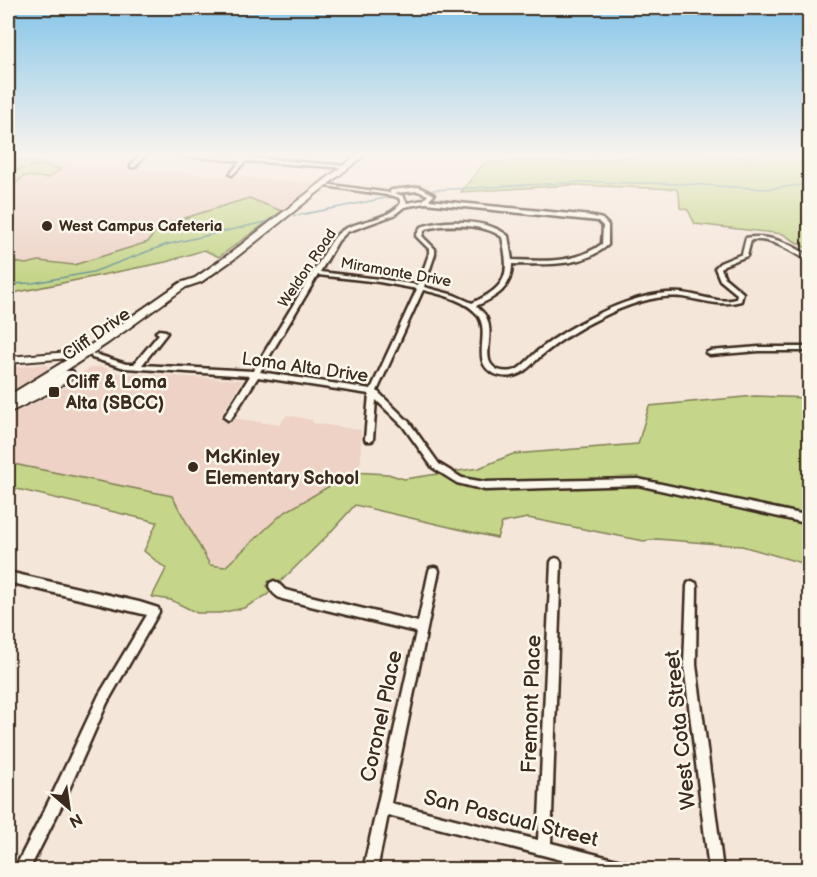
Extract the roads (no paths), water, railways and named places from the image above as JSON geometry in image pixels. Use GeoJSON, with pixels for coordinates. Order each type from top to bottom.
{"type":"FeatureCollection","features":[{"type":"Feature","properties":{"kind":"main road","name":"Cliff Drive"},"geometry":{"type":"LineString","coordinates":[[8,409],[47,389],[90,355],[192,288],[198,280],[311,195]]}},
{"type":"Feature","properties":{"kind":"main road","name":"Cliff Drive"},"geometry":{"type":"LineString","coordinates":[[8,401],[90,355]]}},
{"type":"Feature","properties":{"kind":"main road","name":"Loma Alta Drive"},"geometry":{"type":"LineString","coordinates":[[8,360],[90,355]]}},
{"type":"Feature","properties":{"kind":"main road"},"geometry":{"type":"LineString","coordinates":[[43,357],[56,363],[57,372]]}},
{"type":"Feature","properties":{"kind":"street"},"geometry":{"type":"LineString","coordinates":[[393,195],[401,197],[404,205]]}},
{"type":"Feature","properties":{"kind":"street"},"geometry":{"type":"LineString","coordinates":[[425,201],[430,195]]}},
{"type":"Feature","properties":{"kind":"street"},"geometry":{"type":"LineString","coordinates":[[425,201],[591,218],[600,220],[606,226],[605,245],[579,258],[560,262],[510,262]]}},
{"type":"Feature","properties":{"kind":"street","name":"Weldon Road"},"geometry":{"type":"LineString","coordinates":[[228,417],[257,374],[258,367],[292,309],[339,235],[397,211],[404,205],[425,201]]}},
{"type":"Feature","properties":{"kind":"street"},"geometry":{"type":"LineString","coordinates":[[369,440],[373,392],[420,289],[433,251],[418,234],[421,229],[429,225],[443,223],[498,230],[505,236],[510,262],[509,279],[501,290],[472,305],[481,314],[485,324],[487,366],[496,372],[513,374],[520,371],[535,356],[590,320],[636,304],[669,295],[725,302],[740,300],[740,294],[722,279],[718,268],[726,262],[745,255],[748,239],[757,238],[778,244],[796,251],[810,261]]}},
{"type":"Feature","properties":{"kind":"street","name":"Miramonte Drive"},"geometry":{"type":"LineString","coordinates":[[316,273],[452,295],[472,305]]}},
{"type":"Feature","properties":{"kind":"street"},"geometry":{"type":"LineString","coordinates":[[136,367],[164,333],[159,332]]}},
{"type":"Feature","properties":{"kind":"street"},"geometry":{"type":"LineString","coordinates":[[710,353],[759,349],[810,349]]}},
{"type":"Feature","properties":{"kind":"street","name":"Loma Alta Drive"},"geometry":{"type":"LineString","coordinates":[[90,355],[125,366],[257,374],[373,392],[406,424],[436,466],[452,477],[470,484],[485,486],[638,482],[810,520]]}},
{"type":"Feature","properties":{"kind":"street","name":"Fremont Place"},"geometry":{"type":"LineString","coordinates":[[544,848],[556,562]]}},
{"type":"Feature","properties":{"kind":"street","name":"Coronel Place"},"geometry":{"type":"LineString","coordinates":[[370,870],[434,571]]}},
{"type":"Feature","properties":{"kind":"street"},"geometry":{"type":"LineString","coordinates":[[8,577],[139,606],[154,612],[103,699],[58,798],[21,870]]}},
{"type":"Feature","properties":{"kind":"street"},"geometry":{"type":"LineString","coordinates":[[274,586],[282,594],[421,628]]}},
{"type":"Feature","properties":{"kind":"street","name":"West Cota Street"},"geometry":{"type":"LineString","coordinates":[[692,586],[690,665],[716,870]]}},
{"type":"Feature","properties":{"kind":"street","name":"San Pascual Street"},"geometry":{"type":"LineString","coordinates":[[383,807],[629,870]]}},
{"type":"Feature","properties":{"kind":"waterway"},"geometry":{"type":"LineString","coordinates":[[294,216],[391,197]]}},
{"type":"Feature","properties":{"kind":"waterway"},"geometry":{"type":"LineString","coordinates":[[8,284],[33,283],[93,272],[165,245],[270,221]]}},
{"type":"Feature","properties":{"kind":"place","name":"West Campus Cafeteria"},"geometry":{"type":"Point","coordinates":[47,226]}},
{"type":"Feature","properties":{"kind":"place","name":"Cliff & Loma Alta (SBCC)"},"geometry":{"type":"Point","coordinates":[54,392]}},
{"type":"Feature","properties":{"kind":"place","name":"McKinley Elementary School"},"geometry":{"type":"Point","coordinates":[193,467]}}]}
